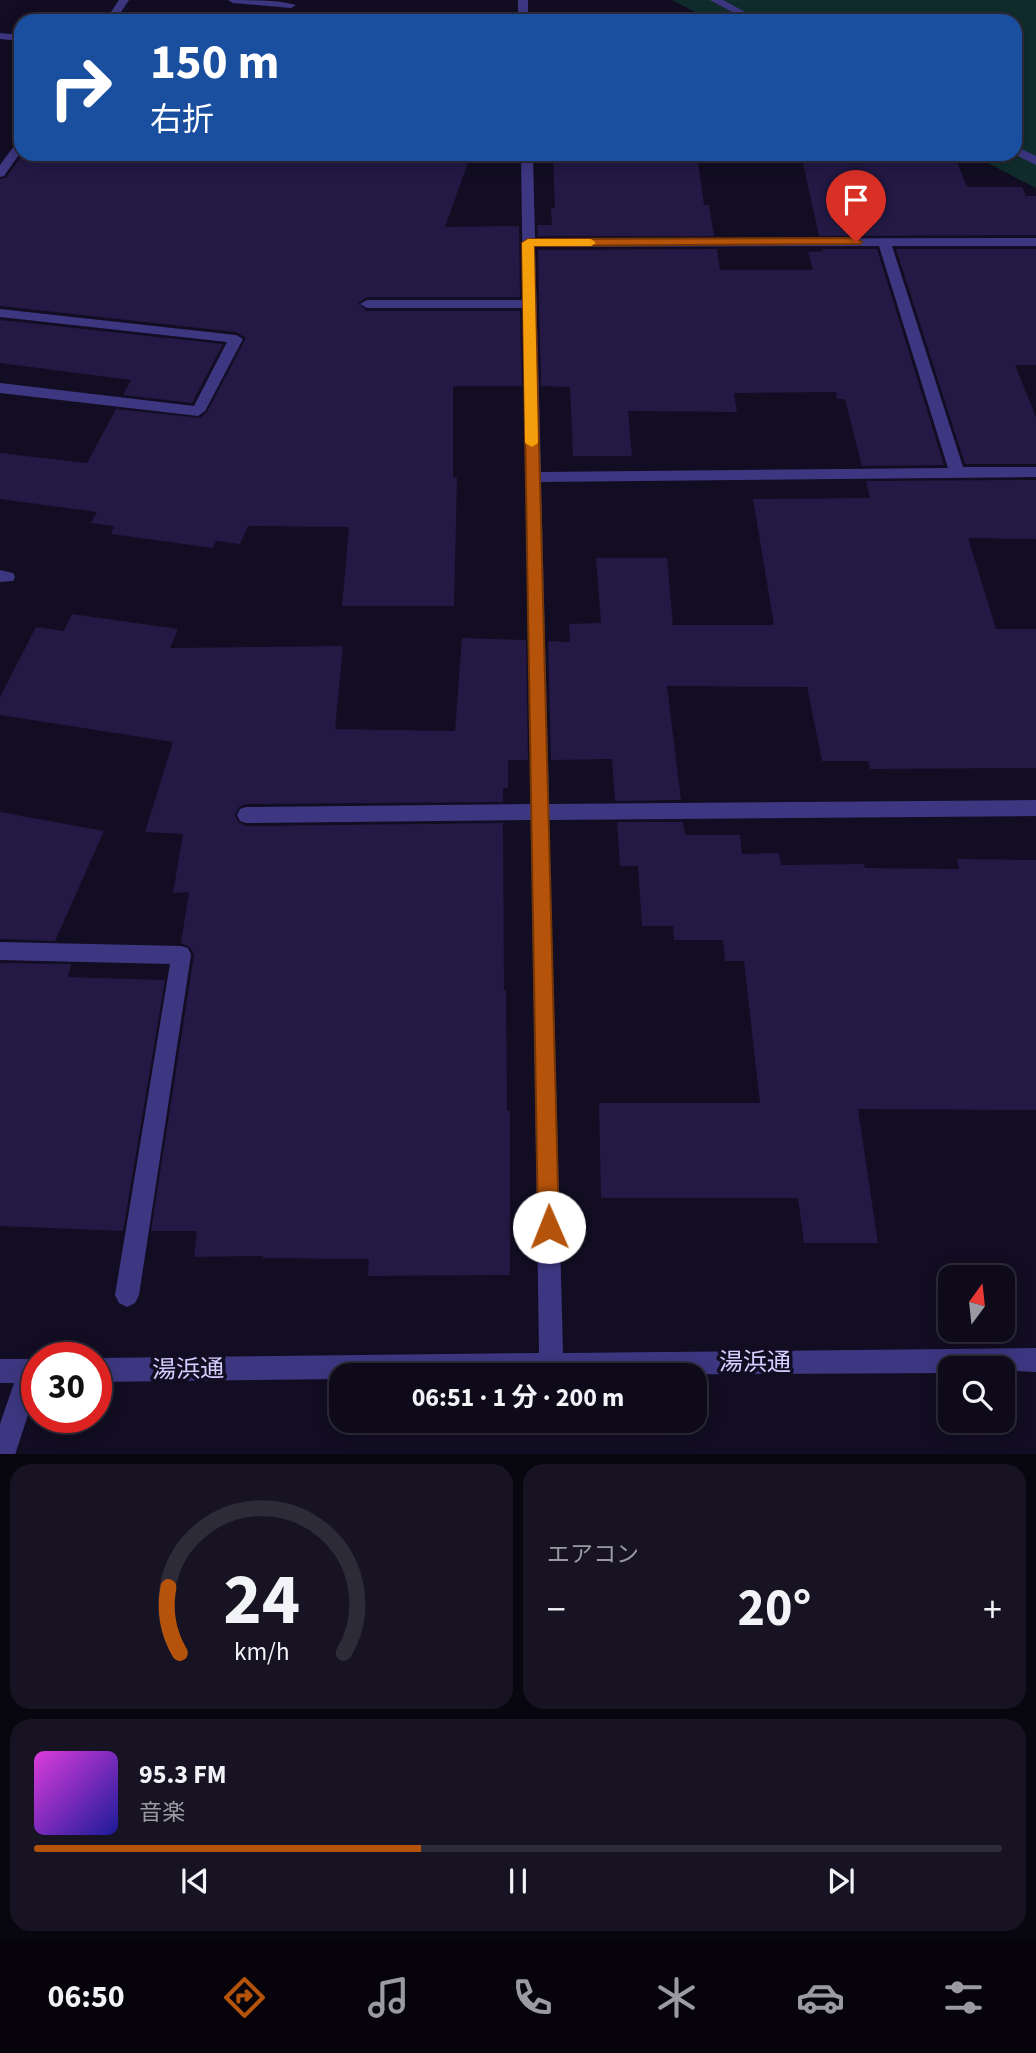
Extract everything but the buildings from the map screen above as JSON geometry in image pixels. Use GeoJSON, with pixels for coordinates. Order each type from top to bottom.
{"type":"FeatureCollection","features":[{"type":"Feature","properties":{"kind":"street"},"geometry":{"type":"LineString","coordinates":[[233,0],[291,5]]}},
{"type":"Feature","properties":{"kind":"street"},"geometry":{"type":"LineString","coordinates":[[716,0],[743,14]]}},
{"type":"Feature","properties":{"kind":"street"},"geometry":{"type":"LineString","coordinates":[[0,173],[14,154]]}},
{"type":"Feature","properties":{"kind":"street"},"geometry":{"type":"LineString","coordinates":[[527,161],[551,1363]]}},
{"type":"Feature","properties":{"kind":"street"},"geometry":{"type":"LineString","coordinates":[[884,242],[957,472]]}},
{"type":"Feature","properties":{"kind":"street"},"geometry":{"type":"LineString","coordinates":[[528,243],[1036,242]]}},
{"type":"Feature","properties":{"kind":"street"},"geometry":{"type":"LineString","coordinates":[[367,304],[528,304]]}},
{"type":"Feature","properties":{"kind":"street"},"geometry":{"type":"LineString","coordinates":[[0,313],[236,339],[198,411],[0,388]]}},
{"type":"Feature","properties":{"kind":"street"},"geometry":{"type":"LineString","coordinates":[[532,477],[1036,472]]}},
{"type":"Feature","properties":{"kind":"street"},"geometry":{"type":"LineString","coordinates":[[247,815],[1036,808]]}},
{"type":"Feature","properties":{"kind":"street"},"geometry":{"type":"LineString","coordinates":[[0,951],[181,955],[127,1295]]}},
{"type":"Feature","properties":{"kind":"street","name":"湯浜通"},"geometry":{"type":"LineString","coordinates":[[672,1363],[1036,1360]]}},
{"type":"Feature","properties":{"kind":"street","name":"湯浜通"},"geometry":{"type":"LineString","coordinates":[[112,1370],[329,1367]]}},
{"type":"Feature","properties":{"kind":"street"},"geometry":{"type":"LineString","coordinates":[[0,1371],[21,1371]]}},
{"type":"Feature","properties":{"kind":"street"},"geometry":{"type":"LineString","coordinates":[[2,1454],[21,1403]]}},
{"type":"Feature","properties":{"kind":"green space"},"geometry":{"type":"Polygon","coordinates":[[[672,0],[1036,0],[1036,188],[984,161],[1022,161],[1022,14],[699,14],[672,0]]]}},
{"type":"Feature","properties":{"kind":"slow traffic"},"geometry":{"type":"LineString","coordinates":[[532,443],[528,243],[591,243]]}},
{"type":"Feature","properties":{"kind":"route"},"geometry":{"type":"LineString","coordinates":[[549,1227],[528,243],[856,242]]}}]}
